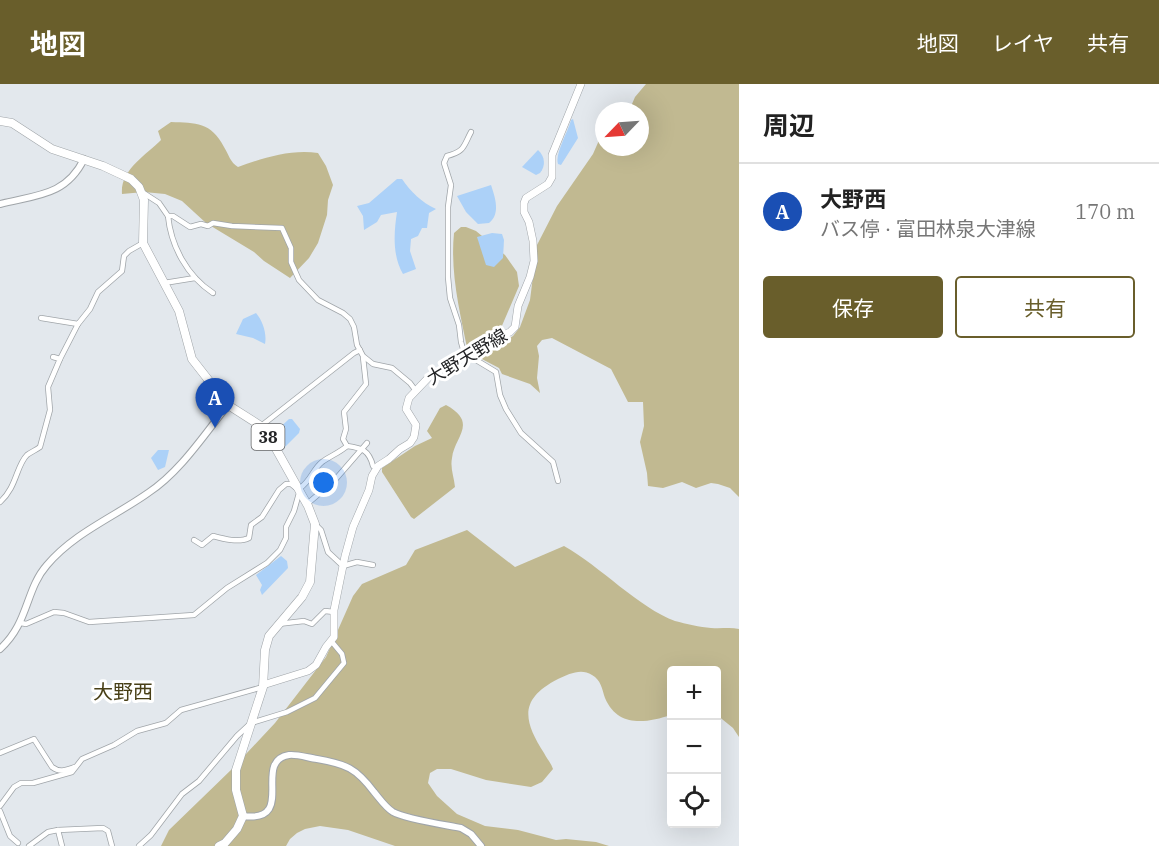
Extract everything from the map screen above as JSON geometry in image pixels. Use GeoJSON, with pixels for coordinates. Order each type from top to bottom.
{"type":"FeatureCollection","features":[{"type":"Feature","properties":{"kind":"main road","name":"大野天野線"},"geometry":{"type":"LineString","coordinates":[[332,642],[334,612],[349,540],[369,490],[373,471],[400,448],[410,443],[414,437],[416,425],[406,405],[429,377],[516,327],[518,306],[530,278],[534,261],[533,241],[524,203],[526,198],[548,184],[552,177],[552,156],[581,84]]}},
{"type":"Feature","properties":{"kind":"main road"},"geometry":{"type":"LineString","coordinates":[[0,121],[12,123],[52,149],[84,159],[131,179],[142,191]]}},
{"type":"Feature","properties":{"kind":"main road","name":"38"},"geometry":{"type":"LineString","coordinates":[[142,191],[143,243],[179,311],[192,359],[228,405],[261,426],[299,489],[315,524],[310,582],[302,597],[269,636],[265,651],[263,686],[236,770],[235,780],[243,816]]}},
{"type":"Feature","properties":{"kind":"main road"},"geometry":{"type":"LineString","coordinates":[[263,686],[300,676],[308,671],[316,665],[326,647],[332,642]]}},
{"type":"Feature","properties":{"kind":"main road"},"geometry":{"type":"LineString","coordinates":[[219,846],[225,843],[237,829],[243,816]]}},
{"type":"Feature","properties":{"kind":"street"},"geometry":{"type":"LineString","coordinates":[[471,132],[464,148],[457,154],[447,156],[444,163],[451,185],[448,207],[450,298],[459,325],[461,342],[468,356],[496,372],[500,395],[506,409],[521,433],[553,462],[558,481]]}},
{"type":"Feature","properties":{"kind":"street"},"geometry":{"type":"LineString","coordinates":[[0,204],[60,188],[72,179],[84,159]]}},
{"type":"Feature","properties":{"kind":"street"},"geometry":{"type":"LineString","coordinates":[[142,191],[159,203],[168,216],[172,240],[184,265],[202,286],[213,293]]}},
{"type":"Feature","properties":{"kind":"street"},"geometry":{"type":"LineString","coordinates":[[168,216],[173,216],[193,227],[213,223],[282,228],[291,248],[291,262],[299,280],[318,300],[350,319],[354,327],[355,339],[363,356],[366,384],[343,416],[346,429],[343,438],[347,446]]}},
{"type":"Feature","properties":{"kind":"street"},"geometry":{"type":"LineString","coordinates":[[0,502],[12,488],[26,456],[40,447],[50,410],[48,387],[78,324],[90,309],[98,292],[122,271],[124,255],[143,243]]}},
{"type":"Feature","properties":{"kind":"street"},"geometry":{"type":"LineString","coordinates":[[164,283],[195,278]]}},
{"type":"Feature","properties":{"kind":"street"},"geometry":{"type":"LineString","coordinates":[[41,318],[78,324]]}},
{"type":"Feature","properties":{"kind":"street"},"geometry":{"type":"LineString","coordinates":[[261,426],[360,350]]}},
{"type":"Feature","properties":{"kind":"street"},"geometry":{"type":"LineString","coordinates":[[363,356],[373,364],[392,368],[416,391]]}},
{"type":"Feature","properties":{"kind":"street"},"geometry":{"type":"LineString","coordinates":[[53,357],[60,359]]}},
{"type":"Feature","properties":{"kind":"street"},"geometry":{"type":"LineString","coordinates":[[410,383],[423,383]]}},
{"type":"Feature","properties":{"kind":"street"},"geometry":{"type":"LineString","coordinates":[[0,649],[21,623],[36,582],[46,565],[87,529],[149,493],[162,482],[180,464],[228,405]]}},
{"type":"Feature","properties":{"kind":"street"},"geometry":{"type":"LineString","coordinates":[[307,504],[334,481],[367,443]]}},
{"type":"Feature","properties":{"kind":"street"},"geometry":{"type":"LineString","coordinates":[[21,623],[26,624],[54,612],[89,622],[194,615],[227,588],[267,563],[280,550],[286,538],[286,526],[294,511],[299,489],[309,481],[320,463],[347,446],[362,448],[367,452],[373,466]]}},
{"type":"Feature","properties":{"kind":"street"},"geometry":{"type":"LineString","coordinates":[[194,540],[202,545],[213,536],[246,540],[249,538],[251,525],[262,517],[282,486],[291,484],[299,489]]}},
{"type":"Feature","properties":{"kind":"street"},"geometry":{"type":"LineString","coordinates":[[315,524],[321,530],[328,552],[343,566],[357,562],[373,565]]}},
{"type":"Feature","properties":{"kind":"street"},"geometry":{"type":"LineString","coordinates":[[277,625],[304,621],[312,624],[325,611],[334,612]]}},
{"type":"Feature","properties":{"kind":"street"},"geometry":{"type":"LineString","coordinates":[[139,846],[152,835],[182,794],[199,781],[251,723],[287,712],[319,694],[344,663],[342,654],[332,642]]}},
{"type":"Feature","properties":{"kind":"street"},"geometry":{"type":"LineString","coordinates":[[18,843],[10,836],[0,809],[14,787],[21,783],[33,783],[64,776],[72,772],[82,759],[114,746],[137,731],[166,723],[189,706],[263,686]]}},
{"type":"Feature","properties":{"kind":"street"},"geometry":{"type":"LineString","coordinates":[[0,753],[34,739],[56,770],[61,771],[78,766]]}},
{"type":"Feature","properties":{"kind":"street"},"geometry":{"type":"LineString","coordinates":[[243,816],[257,817],[271,807],[274,765],[281,758],[290,755],[339,763],[355,770],[364,778],[384,805],[394,813],[461,828],[471,834],[481,846]]}},
{"type":"Feature","properties":{"kind":"street"},"geometry":{"type":"LineString","coordinates":[[29,846],[48,832],[103,828],[108,831],[112,845],[105,846]]}},
{"type":"Feature","properties":{"kind":"street"},"geometry":{"type":"LineString","coordinates":[[58,830],[62,846]]}},
{"type":"Feature","properties":{"kind":"shaded area"},"geometry":{"type":"Polygon","coordinates":[[[646,84],[739,84],[739,497],[730,488],[711,483],[696,488],[682,482],[663,488],[648,486],[640,442],[644,426],[643,402],[628,402],[611,369],[552,338],[542,340],[537,346],[539,356],[537,378],[540,393],[530,384],[502,374],[499,368],[480,358],[513,336],[520,327],[530,300],[537,245],[557,206],[595,149],[595,156],[649,156],[649,102],[633,102],[646,84]]]}},
{"type":"Feature","properties":{"kind":"shaded area"},"geometry":{"type":"Polygon","coordinates":[[[171,122],[195,124],[208,128],[219,139],[231,161],[238,167],[287,153],[318,153],[333,185],[328,200],[327,215],[318,243],[309,258],[290,278],[254,252],[206,223],[182,201],[165,194],[144,192],[122,194],[122,185],[130,170],[161,140],[158,131],[171,122]]]}},
{"type":"Feature","properties":{"kind":"shaded area"},"geometry":{"type":"Polygon","coordinates":[[[461,227],[476,231],[505,255],[517,272],[519,286],[501,328],[492,339],[468,352],[456,293],[453,263],[454,233],[461,227]]]}},
{"type":"Feature","properties":{"kind":"shaded area"},"geometry":{"type":"Polygon","coordinates":[[[446,405],[456,412],[463,424],[452,462],[455,487],[414,519],[382,472],[382,468],[415,446],[432,438],[427,431],[440,408],[446,405]]]}},
{"type":"Feature","properties":{"kind":"shaded area"},"geometry":{"type":"Polygon","coordinates":[[[467,530],[515,567],[564,546],[661,615],[698,626],[739,629],[739,737],[733,728],[721,718],[721,666],[667,666],[667,716],[643,721],[625,719],[617,714],[605,698],[601,685],[595,677],[584,672],[575,672],[558,679],[536,694],[528,711],[532,730],[553,769],[542,782],[531,787],[486,780],[451,769],[437,769],[430,773],[428,783],[437,796],[457,814],[485,826],[518,830],[556,840],[596,842],[609,846],[395,846],[348,830],[320,826],[297,833],[286,846],[161,846],[169,830],[232,769],[275,723],[326,657],[353,596],[362,584],[406,565],[415,550],[467,530]]]}},
{"type":"Feature","properties":{"kind":"water"},"geometry":{"type":"Polygon","coordinates":[[[573,119],[578,138],[561,165],[558,164],[558,154],[573,119]]]}},
{"type":"Feature","properties":{"kind":"water"},"geometry":{"type":"Polygon","coordinates":[[[538,150],[544,164],[540,173],[536,175],[522,167],[538,150]]]}},
{"type":"Feature","properties":{"kind":"water"},"geometry":{"type":"Polygon","coordinates":[[[397,179],[402,179],[417,196],[436,209],[429,213],[427,228],[422,228],[418,236],[411,239],[410,251],[416,269],[403,274],[395,251],[397,212],[381,215],[377,222],[364,230],[363,216],[357,206],[369,203],[397,179]]]}},
{"type":"Feature","properties":{"kind":"water"},"geometry":{"type":"Polygon","coordinates":[[[491,185],[496,205],[495,215],[489,223],[478,224],[466,212],[457,196],[491,185]]]}},
{"type":"Feature","properties":{"kind":"water"},"geometry":{"type":"Polygon","coordinates":[[[492,233],[502,234],[504,240],[503,258],[494,267],[486,265],[477,237],[492,233]]]}},
{"type":"Feature","properties":{"kind":"water"},"geometry":{"type":"Polygon","coordinates":[[[256,313],[264,328],[265,344],[236,334],[243,319],[256,313]]]}},
{"type":"Feature","properties":{"kind":"water"},"geometry":{"type":"Polygon","coordinates":[[[289,419],[292,419],[300,429],[299,433],[281,451],[272,435],[289,419]]]}},
{"type":"Feature","properties":{"kind":"water"},"geometry":{"type":"Polygon","coordinates":[[[158,450],[169,450],[165,467],[158,470],[151,458],[158,450]]]}},
{"type":"Feature","properties":{"kind":"water"},"geometry":{"type":"Polygon","coordinates":[[[281,556],[287,561],[288,568],[262,595],[260,590],[262,585],[256,575],[281,556]]]}},
{"type":"Feature","properties":{"kind":"place","name":"大野西"},"geometry":{"type":"Point","coordinates":[215,428]}},
{"type":"Feature","properties":{"kind":"district","name":"大野西"},"geometry":{"type":"Point","coordinates":[123,692]}}]}
